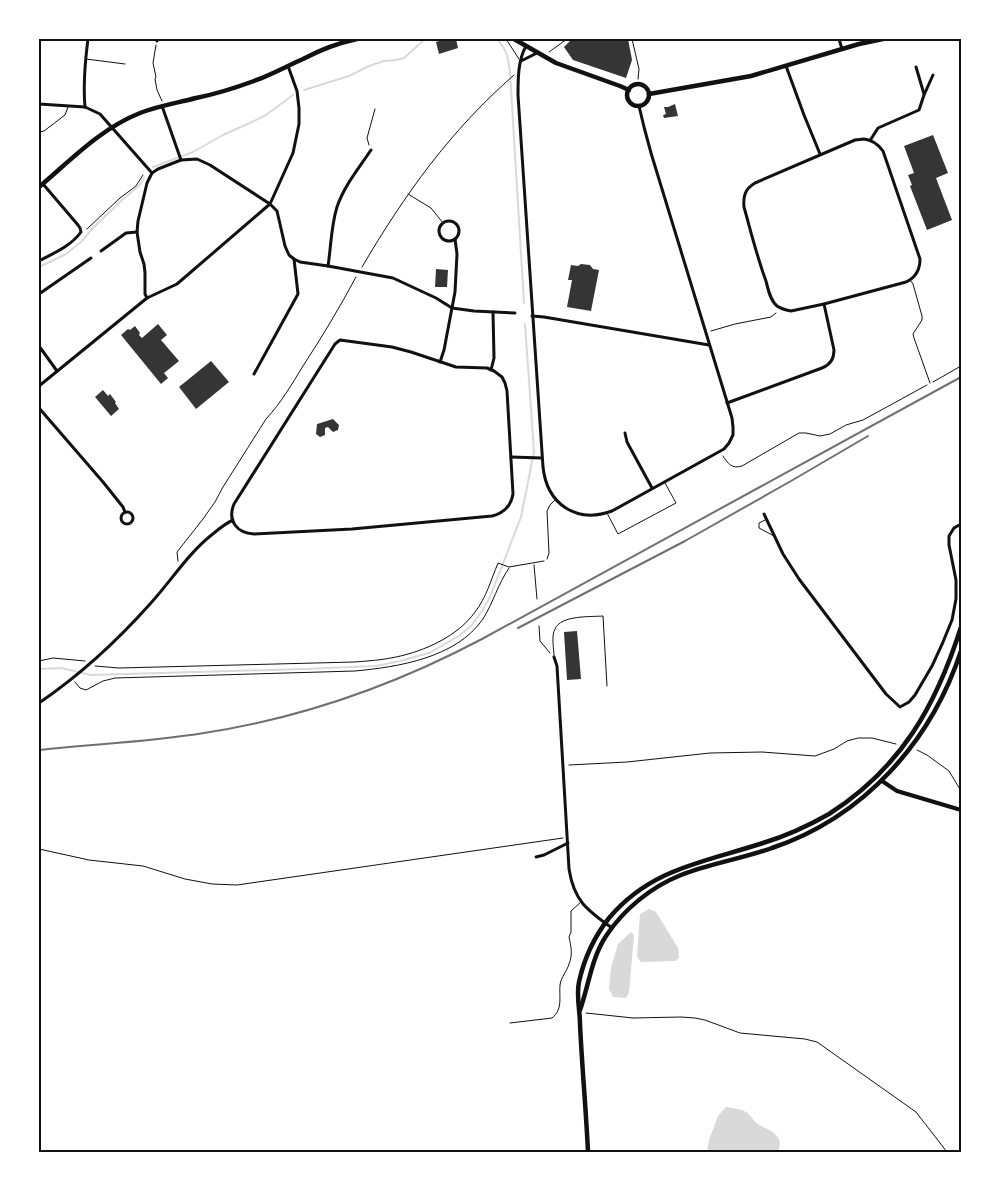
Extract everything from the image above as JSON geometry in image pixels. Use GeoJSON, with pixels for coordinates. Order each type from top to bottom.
{"type":"FeatureCollection","features":[{"type":"Feature","properties":{"kind":"main road"},"geometry":{"type":"LineString","coordinates":[[41,185],[86,145],[112,127],[141,113],[256,81],[340,41],[357,39]]}},
{"type":"Feature","properties":{"kind":"main road"},"geometry":{"type":"LineString","coordinates":[[514,39],[566,68],[629,90]]}},
{"type":"Feature","properties":{"kind":"main road"},"geometry":{"type":"LineString","coordinates":[[649,94],[759,74],[842,49],[883,39]]}},
{"type":"Feature","properties":{"kind":"main road"},"geometry":{"type":"LineString","coordinates":[[640,84],[646,88],[649,94],[647,102],[640,106],[630,103],[628,97],[629,90],[633,86],[640,84]]}},
{"type":"Feature","properties":{"kind":"main road"},"geometry":{"type":"LineString","coordinates":[[588,1152],[578,994],[585,962],[593,943],[605,923],[617,908],[646,884],[694,863],[764,843],[809,825],[841,805],[876,776],[898,754],[922,720],[950,661],[961,627]]}},
{"type":"Feature","properties":{"kind":"main road"},"geometry":{"type":"LineString","coordinates":[[580,1012],[594,959],[606,936],[624,914],[638,901],[665,882],[682,874],[789,843],[822,826],[863,798],[889,774],[914,743],[938,705],[961,651]]}},
{"type":"Feature","properties":{"kind":"main road"},"geometry":{"type":"LineString","coordinates":[[876,776],[882,781]]}},
{"type":"Feature","properties":{"kind":"street"},"geometry":{"type":"LineString","coordinates":[[85,107],[85,59],[88,39]]}},
{"type":"Feature","properties":{"kind":"street"},"geometry":{"type":"LineString","coordinates":[[839,39],[842,49]]}},
{"type":"Feature","properties":{"kind":"street"},"geometry":{"type":"LineString","coordinates":[[526,46],[522,52],[518,95],[542,458],[548,489],[555,499],[577,513],[592,515],[607,513],[710,457],[726,446],[731,439],[734,427],[651,153],[640,106]]}},
{"type":"Feature","properties":{"kind":"street"},"geometry":{"type":"LineString","coordinates":[[521,62],[537,53]]}},
{"type":"Feature","properties":{"kind":"street"},"geometry":{"type":"LineString","coordinates":[[39,386],[147,298],[177,284],[270,204],[292,153],[299,124],[300,108],[297,92],[288,66]]}},
{"type":"Feature","properties":{"kind":"street"},"geometry":{"type":"LineString","coordinates":[[786,66],[820,154]]}},
{"type":"Feature","properties":{"kind":"street"},"geometry":{"type":"LineString","coordinates":[[916,67],[924,95]]}},
{"type":"Feature","properties":{"kind":"street"},"geometry":{"type":"LineString","coordinates":[[871,140],[878,128],[919,110],[933,75]]}},
{"type":"Feature","properties":{"kind":"street"},"geometry":{"type":"LineString","coordinates":[[39,104],[85,107],[100,114],[152,174]]}},
{"type":"Feature","properties":{"kind":"street"},"geometry":{"type":"LineString","coordinates":[[163,106],[180,157]]}},
{"type":"Feature","properties":{"kind":"street"},"geometry":{"type":"LineString","coordinates":[[855,140],[871,140],[878,145],[883,151],[920,259],[920,266],[918,272],[910,280],[824,304],[786,310],[779,308],[769,293],[758,261],[743,198],[749,187],[755,183],[820,154],[855,140]]}},
{"type":"Feature","properties":{"kind":"street"},"geometry":{"type":"LineString","coordinates":[[328,266],[337,208],[344,192],[371,150]]}},
{"type":"Feature","properties":{"kind":"street"},"geometry":{"type":"LineString","coordinates":[[147,298],[144,264],[137,232],[146,183],[158,168],[180,157],[197,159],[210,165],[270,204],[277,212],[289,256],[300,262],[393,278],[428,294],[452,308],[514,313]]}},
{"type":"Feature","properties":{"kind":"street"},"geometry":{"type":"LineString","coordinates":[[39,261],[60,250],[81,232],[78,225],[41,185]]}},
{"type":"Feature","properties":{"kind":"street"},"geometry":{"type":"LineString","coordinates":[[451,221],[457,225],[459,234],[455,239],[448,241],[442,238],[439,232],[443,223],[451,221]]}},
{"type":"Feature","properties":{"kind":"street"},"geometry":{"type":"LineString","coordinates":[[101,252],[126,233],[137,232]]}},
{"type":"Feature","properties":{"kind":"street"},"geometry":{"type":"LineString","coordinates":[[440,362],[455,292],[457,254],[455,239]]}},
{"type":"Feature","properties":{"kind":"street"},"geometry":{"type":"LineString","coordinates":[[39,294],[91,258]]}},
{"type":"Feature","properties":{"kind":"street"},"geometry":{"type":"LineString","coordinates":[[254,374],[298,294],[294,259]]}},
{"type":"Feature","properties":{"kind":"street"},"geometry":{"type":"LineString","coordinates":[[727,403],[822,368],[828,364],[834,356],[834,350],[824,304]]}},
{"type":"Feature","properties":{"kind":"street"},"geometry":{"type":"LineString","coordinates":[[491,370],[494,358],[493,312]]}},
{"type":"Feature","properties":{"kind":"street"},"geometry":{"type":"LineString","coordinates":[[532,316],[709,345]]}},
{"type":"Feature","properties":{"kind":"street"},"geometry":{"type":"LineString","coordinates":[[342,340],[392,347],[440,362],[456,367],[482,367],[491,370],[502,377],[507,387],[513,494],[510,505],[505,510],[495,516],[352,529],[249,534],[235,526],[232,510],[234,504],[337,341],[342,340]]}},
{"type":"Feature","properties":{"kind":"street"},"geometry":{"type":"LineString","coordinates":[[39,346],[57,371]]}},
{"type":"Feature","properties":{"kind":"street"},"geometry":{"type":"LineString","coordinates":[[39,408],[103,482],[125,512]]}},
{"type":"Feature","properties":{"kind":"street"},"geometry":{"type":"LineString","coordinates":[[625,433],[626,442],[652,488]]}},
{"type":"Feature","properties":{"kind":"street"},"geometry":{"type":"LineString","coordinates":[[511,457],[542,458]]}},
{"type":"Feature","properties":{"kind":"street"},"geometry":{"type":"LineString","coordinates":[[764,514],[783,554],[799,579],[886,694],[900,707],[909,702],[915,695],[932,666],[952,620],[956,599],[956,580],[949,536],[954,528],[961,524]]}},
{"type":"Feature","properties":{"kind":"street"},"geometry":{"type":"LineString","coordinates":[[39,703],[83,670],[122,634],[152,603],[191,553],[203,541],[233,520]]}},
{"type":"Feature","properties":{"kind":"street"},"geometry":{"type":"LineString","coordinates":[[554,657],[557,666],[571,883],[581,902],[592,914],[612,928]]}},
{"type":"Feature","properties":{"kind":"street"},"geometry":{"type":"LineString","coordinates":[[882,781],[897,791],[961,810]]}},
{"type":"Feature","properties":{"kind":"street"},"geometry":{"type":"LineString","coordinates":[[536,857],[568,844]]}},
{"type":"Feature","properties":{"kind":"lane"},"geometry":{"type":"LineString","coordinates":[[506,39],[521,62]]}},
{"type":"Feature","properties":{"kind":"lane"},"geometry":{"type":"LineString","coordinates":[[85,59],[124,64]]}},
{"type":"Feature","properties":{"kind":"lane"},"geometry":{"type":"LineString","coordinates":[[39,132],[44,131],[65,114],[68,106]]}},
{"type":"Feature","properties":{"kind":"lane"},"geometry":{"type":"LineString","coordinates":[[910,280],[913,284],[922,316],[922,320],[913,334],[930,383]]}},
{"type":"Feature","properties":{"kind":"lane"},"geometry":{"type":"LineString","coordinates":[[607,513],[618,534],[676,503],[664,482]]}},
{"type":"Feature","properties":{"kind":"lane"},"geometry":{"type":"LineString","coordinates":[[547,559],[549,553],[547,511],[555,499]]}},
{"type":"Feature","properties":{"kind":"lane"},"geometry":{"type":"LineString","coordinates":[[768,521],[764,520],[758,527],[762,531],[775,536]]}},
{"type":"Feature","properties":{"kind":"lane"},"geometry":{"type":"LineString","coordinates":[[554,657],[554,632],[558,625],[573,618],[602,616],[607,686]]}},
{"type":"Feature","properties":{"kind":"lane"},"geometry":{"type":"LineString","coordinates":[[510,1023],[552,1018],[559,1009],[560,985],[570,962],[572,950],[569,937],[571,932],[571,911],[581,902]]}},
{"type":"Feature","properties":{"kind":"path"},"geometry":{"type":"LineString","coordinates":[[549,52],[567,39]]}},
{"type":"Feature","properties":{"kind":"path"},"geometry":{"type":"LineString","coordinates":[[632,39],[639,69],[638,79]]}},
{"type":"Feature","properties":{"kind":"path"},"geometry":{"type":"LineString","coordinates":[[157,40],[153,63],[157,90],[163,106]]}},
{"type":"Feature","properties":{"kind":"path"},"geometry":{"type":"LineString","coordinates":[[181,566],[178,561],[177,552],[203,519],[266,420],[277,408],[334,318],[359,272],[408,194],[454,134],[514,75]]}},
{"type":"Feature","properties":{"kind":"path"},"geometry":{"type":"LineString","coordinates":[[371,150],[368,138],[375,109]]}},
{"type":"Feature","properties":{"kind":"path"},"geometry":{"type":"LineString","coordinates":[[87,229],[120,198],[136,186],[143,175]]}},
{"type":"Feature","properties":{"kind":"path"},"geometry":{"type":"LineString","coordinates":[[408,194],[431,208],[443,223]]}},
{"type":"Feature","properties":{"kind":"path"},"geometry":{"type":"LineString","coordinates":[[705,332],[772,317],[779,308]]}},
{"type":"Feature","properties":{"kind":"path"},"geometry":{"type":"LineString","coordinates":[[723,455],[731,466],[737,467],[742,466],[799,433],[820,436],[830,434],[849,424],[864,420],[961,366]]}},
{"type":"Feature","properties":{"kind":"path"},"geometry":{"type":"LineString","coordinates":[[39,661],[53,658],[84,661],[103,668],[354,662],[397,657],[438,642],[466,624],[483,600],[498,564],[509,567],[547,559]]}},
{"type":"Feature","properties":{"kind":"path"},"geometry":{"type":"LineString","coordinates":[[534,563],[537,599]]}},
{"type":"Feature","properties":{"kind":"path"},"geometry":{"type":"LineString","coordinates":[[73,678],[80,688],[86,690],[103,681],[115,678],[355,671],[408,663],[431,656],[463,640],[482,620],[509,567]]}},
{"type":"Feature","properties":{"kind":"path"},"geometry":{"type":"LineString","coordinates":[[539,626],[541,643],[554,657]]}},
{"type":"Feature","properties":{"kind":"path"},"geometry":{"type":"LineString","coordinates":[[563,765],[627,762],[710,752],[762,752],[815,756],[858,738],[872,738],[900,745]]}},
{"type":"Feature","properties":{"kind":"path"},"geometry":{"type":"LineString","coordinates":[[918,750],[927,754],[949,771],[961,791]]}},
{"type":"Feature","properties":{"kind":"path"},"geometry":{"type":"LineString","coordinates":[[39,849],[89,860],[143,866],[186,879],[212,884],[237,885],[568,838]]}},
{"type":"Feature","properties":{"kind":"path"},"geometry":{"type":"LineString","coordinates":[[590,1013],[633,1018],[695,1018],[740,1033],[805,1039],[817,1042],[916,1112],[947,1152]]}},
{"type":"Feature","properties":{"kind":"shaded area"},"geometry":{"type":"Polygon","coordinates":[[[649,909],[656,912],[678,948],[679,958],[675,961],[641,962],[637,957],[640,914],[649,909]]]}},
{"type":"Feature","properties":{"kind":"shaded area"},"geometry":{"type":"Polygon","coordinates":[[[631,932],[634,935],[629,993],[626,998],[613,997],[609,989],[611,968],[618,944],[631,932]]]}},
{"type":"Feature","properties":{"kind":"shaded area"},"geometry":{"type":"Polygon","coordinates":[[[726,1107],[746,1112],[756,1123],[775,1134],[780,1141],[778,1152],[707,1152],[709,1140],[718,1116],[726,1107]]]}},
{"type":"Feature","properties":{"kind":"building"},"geometry":{"type":"Polygon","coordinates":[[[456,39],[458,48],[439,54],[436,42],[456,39]]]}},
{"type":"Feature","properties":{"kind":"building"},"geometry":{"type":"Polygon","coordinates":[[[572,39],[628,39],[632,60],[626,78],[573,60],[564,47],[572,39]]]}},
{"type":"Feature","properties":{"kind":"building"},"geometry":{"type":"Polygon","coordinates":[[[675,104],[678,116],[664,118],[663,115],[666,114],[664,107],[675,104]]]}},
{"type":"Feature","properties":{"kind":"building"},"geometry":{"type":"Polygon","coordinates":[[[933,135],[948,173],[936,178],[952,220],[927,230],[910,186],[912,185],[908,175],[914,173],[904,146],[933,135]]]}},
{"type":"Feature","properties":{"kind":"building"},"geometry":{"type":"Polygon","coordinates":[[[581,264],[590,265],[593,269],[599,270],[591,311],[567,307],[572,280],[568,280],[571,265],[578,266],[581,264]]]}},
{"type":"Feature","properties":{"kind":"building"},"geometry":{"type":"Polygon","coordinates":[[[436,269],[448,270],[447,287],[435,287],[436,269]]]}},
{"type":"Feature","properties":{"kind":"building"},"geometry":{"type":"Polygon","coordinates":[[[158,324],[167,335],[161,340],[179,361],[164,373],[168,378],[161,384],[121,335],[135,326],[142,338],[158,324]]]}},
{"type":"Feature","properties":{"kind":"building"},"geometry":{"type":"Polygon","coordinates":[[[211,361],[229,382],[196,409],[179,387],[211,361]]]}},
{"type":"Feature","properties":{"kind":"building"},"geometry":{"type":"Polygon","coordinates":[[[103,390],[108,396],[110,394],[119,409],[111,416],[95,397],[103,390]]]}},
{"type":"Feature","properties":{"kind":"building"},"geometry":{"type":"Polygon","coordinates":[[[333,419],[339,425],[338,430],[333,432],[328,427],[325,428],[325,435],[320,437],[316,434],[317,424],[333,419]]]}},
{"type":"Feature","properties":{"kind":"building"},"geometry":{"type":"Polygon","coordinates":[[[577,631],[581,679],[567,680],[564,632],[577,631]]]}},
{"type":"Feature","properties":{"kind":"waterway"},"geometry":{"type":"LineString","coordinates":[[304,90],[349,76],[384,61],[404,58],[425,39]]}},
{"type":"Feature","properties":{"kind":"waterway"},"geometry":{"type":"LineString","coordinates":[[497,39],[503,47],[509,62],[524,303]]}},
{"type":"Feature","properties":{"kind":"waterway"},"geometry":{"type":"LineString","coordinates":[[153,167],[193,152],[223,135],[266,115],[293,95]]}},
{"type":"Feature","properties":{"kind":"waterway"},"geometry":{"type":"LineString","coordinates":[[39,267],[66,254],[82,241],[122,200],[139,186],[144,178]]}},
{"type":"Feature","properties":{"kind":"waterway"},"geometry":{"type":"LineString","coordinates":[[39,669],[61,668],[91,675],[376,666],[429,653],[459,636],[471,626],[490,597],[521,517],[534,452],[525,324]]}},
{"type":"Feature","properties":{"kind":"railway"},"geometry":{"type":"LineString","coordinates":[[39,750],[163,739],[241,727],[312,709],[382,685],[449,656],[482,639],[961,377]]}},
{"type":"Feature","properties":{"kind":"railway"},"geometry":{"type":"LineString","coordinates":[[518,628],[685,541],[868,436]]}}]}
